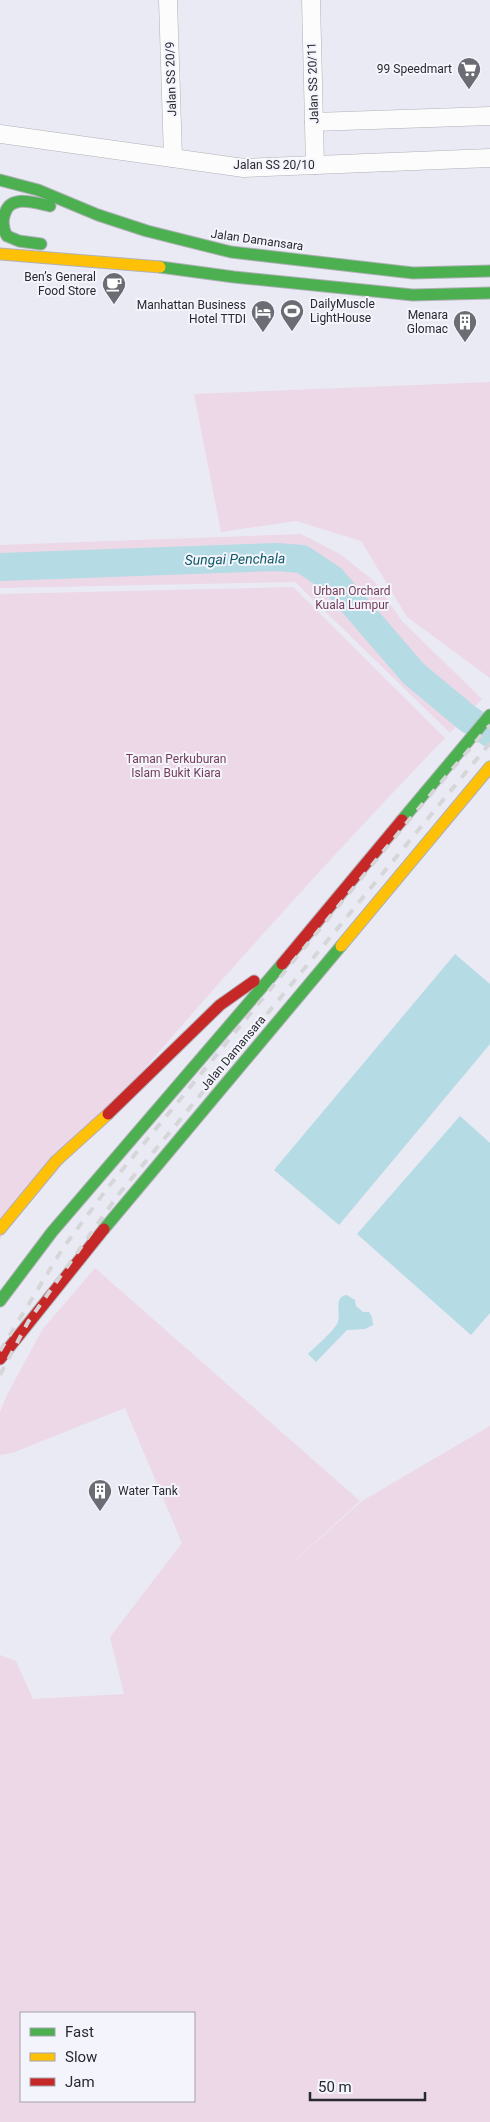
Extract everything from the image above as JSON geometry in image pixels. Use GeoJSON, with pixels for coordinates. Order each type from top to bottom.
{"type":"FeatureCollection","features":[{"type":"Feature","properties":{"kind":"main road","name":"Jalan Damansara"},"geometry":{"type":"LineString","coordinates":[[0,180],[34,188],[98,214],[205,248],[413,272],[490,271]]}},
{"type":"Feature","properties":{"kind":"main road"},"geometry":{"type":"LineString","coordinates":[[55,246],[16,241],[6,235],[2,226],[6,207],[14,202],[25,202],[98,214]]}},
{"type":"Feature","properties":{"kind":"main road"},"geometry":{"type":"LineString","coordinates":[[74,248],[94,251],[136,264]]}},
{"type":"Feature","properties":{"kind":"main road"},"geometry":{"type":"LineString","coordinates":[[0,254],[136,264],[234,277],[413,295],[490,293]]}},
{"type":"Feature","properties":{"kind":"main road"},"geometry":{"type":"LineString","coordinates":[[0,1301],[52,1232],[282,964],[490,714]]}},
{"type":"Feature","properties":{"kind":"main road","name":"Jalan Damansara"},"geometry":{"type":"LineString","coordinates":[[0,1359],[112,1220],[490,767]]}},
{"type":"Feature","properties":{"kind":"main road"},"geometry":{"type":"LineString","coordinates":[[0,1229],[56,1161],[138,1086],[220,1005],[282,964]]}},
{"type":"Feature","properties":{"kind":"street","name":"Jalan SS 20/9"},"geometry":{"type":"LineString","coordinates":[[168,0],[174,158]]}},
{"type":"Feature","properties":{"kind":"street","name":"Jalan SS 20/11"},"geometry":{"type":"LineString","coordinates":[[311,0],[315,165]]}},
{"type":"Feature","properties":{"kind":"street"},"geometry":{"type":"LineString","coordinates":[[314,122],[490,116]]}},
{"type":"Feature","properties":{"kind":"street","name":"Jalan SS 20/10"},"geometry":{"type":"LineString","coordinates":[[0,134],[244,168],[490,158]]}},
{"type":"Feature","properties":{"kind":"green space"},"geometry":{"type":"Polygon","coordinates":[[[490,382],[490,678],[407,617],[361,541],[296,521],[221,532],[194,394],[490,382]]]}},
{"type":"Feature","properties":{"kind":"green space","name":"Urban Orchard Kuala Lumpur"},"geometry":{"type":"Polygon","coordinates":[[[301,534],[340,554],[374,581],[402,621],[482,699],[450,733],[295,582],[0,588],[0,545],[301,534]]]}},
{"type":"Feature","properties":{"kind":"green space","name":"Taman Perkuburan Islam Bukit Kiara"},"geometry":{"type":"Polygon","coordinates":[[[293,587],[445,738],[330,860],[218,984],[0,1239],[0,594],[293,587]]]}},
{"type":"Feature","properties":{"kind":"green space"},"geometry":{"type":"Polygon","coordinates":[[[95,1268],[360,1501],[279,1575],[362,1501],[490,1426],[490,2122],[0,2122],[0,1655],[16,1661],[33,1699],[124,1694],[110,1637],[182,1543],[125,1408],[12,1453],[0,1455],[0,1412],[7,1395],[42,1330],[95,1268]]]}},
{"type":"Feature","properties":{"kind":"water"},"geometry":{"type":"Polygon","coordinates":[[[455,954],[490,984],[490,1044],[339,1225],[274,1170],[455,954]]]}},
{"type":"Feature","properties":{"kind":"water"},"geometry":{"type":"Polygon","coordinates":[[[460,1116],[490,1143],[490,1313],[471,1335],[357,1234],[460,1116]]]}},
{"type":"Feature","properties":{"kind":"water"},"geometry":{"type":"Polygon","coordinates":[[[347,1295],[355,1300],[356,1306],[363,1312],[369,1312],[373,1325],[365,1329],[347,1330],[316,1362],[308,1354],[329,1334],[338,1322],[340,1299],[347,1295]]]}},
{"type":"Feature","properties":{"kind":"waterway","name":"Sungai Penchala"},"geometry":{"type":"LineString","coordinates":[[0,567],[277,557],[302,559],[332,579],[414,674],[467,718],[490,733]]}},
{"type":"Feature","properties":{"kind":"railway"},"geometry":{"type":"LineString","coordinates":[[0,1351],[63,1248],[109,1186],[414,814],[490,725]]}},
{"type":"Feature","properties":{"kind":"railway"},"geometry":{"type":"LineString","coordinates":[[0,1375],[28,1322],[118,1195],[490,743]]}},
{"type":"Feature","properties":{"kind":"traffic: fast"},"geometry":{"type":"LineString","coordinates":[[0,180],[38,190],[98,215],[147,231],[231,252],[413,273],[490,271]]}},
{"type":"Feature","properties":{"kind":"traffic: fast"},"geometry":{"type":"LineString","coordinates":[[41,244],[19,241],[7,236],[3,225],[4,216],[8,207],[13,203],[24,201],[50,206]]}},
{"type":"Feature","properties":{"kind":"traffic: fast"},"geometry":{"type":"LineString","coordinates":[[160,267],[234,277],[413,295],[490,293]]}},
{"type":"Feature","properties":{"kind":"traffic: fast"},"geometry":{"type":"LineString","coordinates":[[402,820],[490,715]]}},
{"type":"Feature","properties":{"kind":"traffic: fast"},"geometry":{"type":"LineString","coordinates":[[104,1229],[341,946]]}},
{"type":"Feature","properties":{"kind":"traffic: fast"},"geometry":{"type":"LineString","coordinates":[[0,1301],[52,1232],[282,964]]}},
{"type":"Feature","properties":{"kind":"traffic: slow"},"geometry":{"type":"LineString","coordinates":[[0,254],[160,267]]}},
{"type":"Feature","properties":{"kind":"traffic: slow"},"geometry":{"type":"LineString","coordinates":[[341,946],[490,767]]}},
{"type":"Feature","properties":{"kind":"traffic: slow"},"geometry":{"type":"LineString","coordinates":[[0,1229],[56,1161],[108,1114]]}},
{"type":"Feature","properties":{"kind":"traffic: jam"},"geometry":{"type":"LineString","coordinates":[[282,964],[402,820]]}},
{"type":"Feature","properties":{"kind":"traffic: jam"},"geometry":{"type":"LineString","coordinates":[[108,1114],[220,1005],[254,981]]}},
{"type":"Feature","properties":{"kind":"traffic: jam"},"geometry":{"type":"LineString","coordinates":[[0,1359],[104,1229]]}},
{"type":"Feature","properties":{"kind":"place","name":"99 Speedmart"},"geometry":{"type":"Point","coordinates":[469,90]}},
{"type":"Feature","properties":{"kind":"place","name":"Ben’s General Food Store"},"geometry":{"type":"Point","coordinates":[114,305]}},
{"type":"Feature","properties":{"kind":"place","name":"DailyMuscle LightHouse"},"geometry":{"type":"Point","coordinates":[292,332]}},
{"type":"Feature","properties":{"kind":"place","name":"Manhattan Business Hotel TTDI"},"geometry":{"type":"Point","coordinates":[263,333]}},
{"type":"Feature","properties":{"kind":"place","name":"Menara Glomac"},"geometry":{"type":"Point","coordinates":[465,343]}},
{"type":"Feature","properties":{"kind":"place","name":"Water Tank"},"geometry":{"type":"Point","coordinates":[100,1512]}}]}
